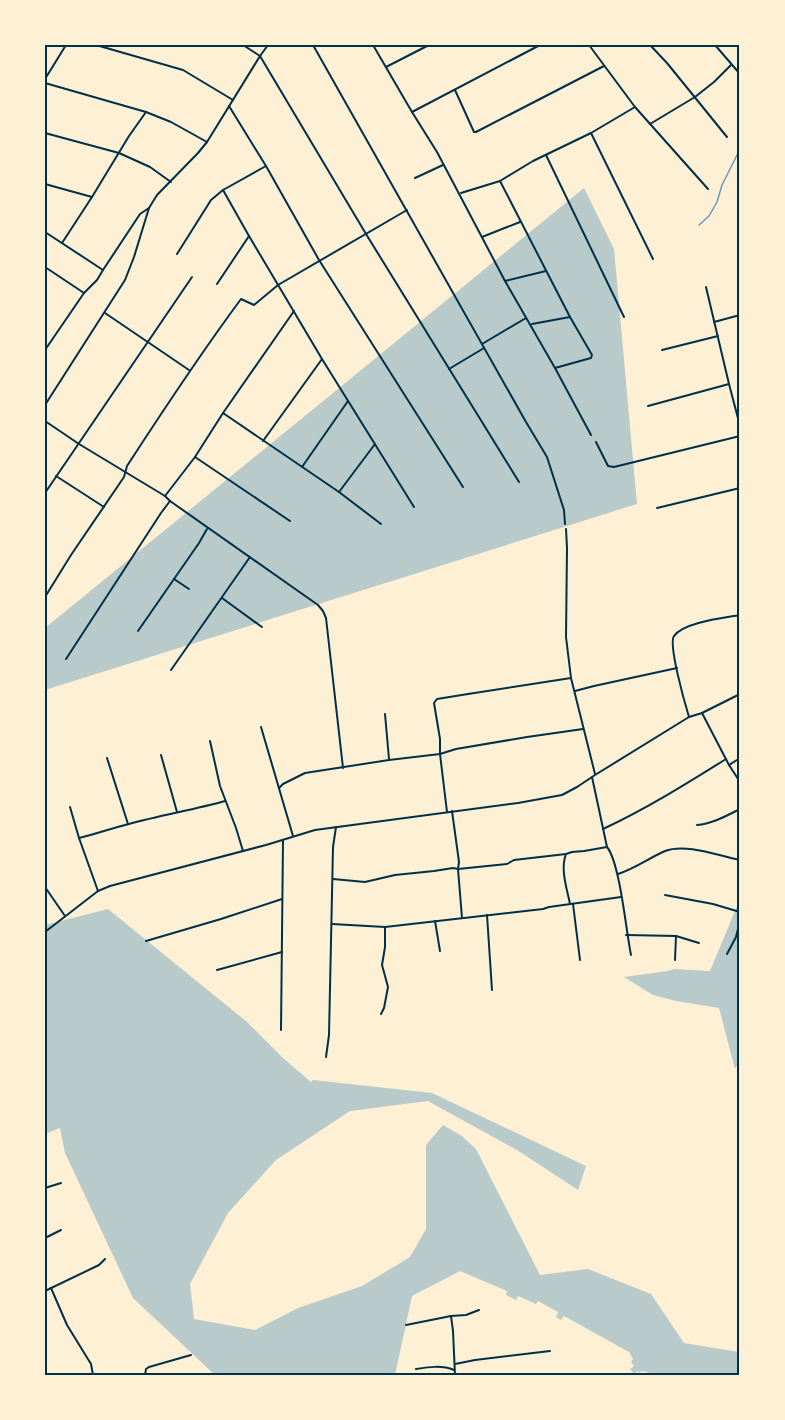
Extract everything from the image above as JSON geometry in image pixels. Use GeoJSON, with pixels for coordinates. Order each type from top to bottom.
{"type":"FeatureCollection","features":[{"type":"Feature","properties":{"kind":"street"},"geometry":{"type":"LineString","coordinates":[[66,45],[45,81],[146,112],[171,122],[207,142]]}},
{"type":"Feature","properties":{"kind":"street"},"geometry":{"type":"LineString","coordinates":[[96,45],[183,70],[233,100]]}},
{"type":"Feature","properties":{"kind":"street"},"geometry":{"type":"LineString","coordinates":[[243,45],[260,56],[366,234],[519,482]]}},
{"type":"Feature","properties":{"kind":"street"},"geometry":{"type":"LineString","coordinates":[[45,405],[125,280],[149,208],[157,195],[207,142],[268,45]]}},
{"type":"Feature","properties":{"kind":"street"},"geometry":{"type":"LineString","coordinates":[[313,45],[547,457],[564,510],[565,524]]}},
{"type":"Feature","properties":{"kind":"street"},"geometry":{"type":"LineString","coordinates":[[373,45],[444,165],[505,281],[591,435]]}},
{"type":"Feature","properties":{"kind":"street"},"geometry":{"type":"LineString","coordinates":[[386,67],[429,45]]}},
{"type":"Feature","properties":{"kind":"street"},"geometry":{"type":"LineString","coordinates":[[412,112],[540,45]]}},
{"type":"Feature","properties":{"kind":"street"},"geometry":{"type":"LineString","coordinates":[[589,45],[635,107],[708,189]]}},
{"type":"Feature","properties":{"kind":"street"},"geometry":{"type":"LineString","coordinates":[[650,45],[727,137]]}},
{"type":"Feature","properties":{"kind":"street"},"geometry":{"type":"LineString","coordinates":[[715,45],[740,74]]}},
{"type":"Feature","properties":{"kind":"street"},"geometry":{"type":"LineString","coordinates":[[650,124],[694,97],[731,65]]}},
{"type":"Feature","properties":{"kind":"street"},"geometry":{"type":"LineString","coordinates":[[455,90],[476,132],[604,66]]}},
{"type":"Feature","properties":{"kind":"street"},"geometry":{"type":"LineString","coordinates":[[229,106],[319,260],[463,487]]}},
{"type":"Feature","properties":{"kind":"street"},"geometry":{"type":"LineString","coordinates":[[460,194],[500,181],[635,107]]}},
{"type":"Feature","properties":{"kind":"street"},"geometry":{"type":"LineString","coordinates":[[62,243],[146,112]]}},
{"type":"Feature","properties":{"kind":"street"},"geometry":{"type":"LineString","coordinates":[[45,133],[119,153],[150,167],[171,182]]}},
{"type":"Feature","properties":{"kind":"street"},"geometry":{"type":"LineString","coordinates":[[591,133],[653,259]]}},
{"type":"Feature","properties":{"kind":"street"},"geometry":{"type":"LineString","coordinates":[[546,155],[624,316]]}},
{"type":"Feature","properties":{"kind":"street"},"geometry":{"type":"LineString","coordinates":[[415,178],[444,165]]}},
{"type":"Feature","properties":{"kind":"street"},"geometry":{"type":"LineString","coordinates":[[177,254],[211,200],[223,190],[266,166]]}},
{"type":"Feature","properties":{"kind":"street"},"geometry":{"type":"LineString","coordinates":[[500,181],[592,357],[555,368]]}},
{"type":"Feature","properties":{"kind":"street"},"geometry":{"type":"LineString","coordinates":[[45,184],[92,197]]}},
{"type":"Feature","properties":{"kind":"street"},"geometry":{"type":"LineString","coordinates":[[223,190],[322,359],[414,507]]}},
{"type":"Feature","properties":{"kind":"street"},"geometry":{"type":"LineString","coordinates":[[45,350],[84,293],[97,280],[140,214],[149,208]]}},
{"type":"Feature","properties":{"kind":"street"},"geometry":{"type":"LineString","coordinates":[[45,597],[124,477],[127,466],[190,370],[241,299],[254,305],[278,285],[407,210]]}},
{"type":"Feature","properties":{"kind":"street"},"geometry":{"type":"LineString","coordinates":[[482,237],[520,222]]}},
{"type":"Feature","properties":{"kind":"street"},"geometry":{"type":"LineString","coordinates":[[45,232],[103,270]]}},
{"type":"Feature","properties":{"kind":"street"},"geometry":{"type":"LineString","coordinates":[[217,284],[249,236]]}},
{"type":"Feature","properties":{"kind":"street"},"geometry":{"type":"LineString","coordinates":[[45,267],[84,293]]}},
{"type":"Feature","properties":{"kind":"street"},"geometry":{"type":"LineString","coordinates":[[505,281],[546,271]]}},
{"type":"Feature","properties":{"kind":"street"},"geometry":{"type":"LineString","coordinates":[[45,493],[192,277]]}},
{"type":"Feature","properties":{"kind":"street"},"geometry":{"type":"LineString","coordinates":[[706,287],[740,426]]}},
{"type":"Feature","properties":{"kind":"street"},"geometry":{"type":"LineString","coordinates":[[165,496],[195,457],[294,311]]}},
{"type":"Feature","properties":{"kind":"street"},"geometry":{"type":"LineString","coordinates":[[105,314],[190,370]]}},
{"type":"Feature","properties":{"kind":"street"},"geometry":{"type":"LineString","coordinates":[[714,322],[740,315]]}},
{"type":"Feature","properties":{"kind":"street"},"geometry":{"type":"LineString","coordinates":[[530,324],[570,317]]}},
{"type":"Feature","properties":{"kind":"street"},"geometry":{"type":"LineString","coordinates":[[482,344],[526,318]]}},
{"type":"Feature","properties":{"kind":"street"},"geometry":{"type":"LineString","coordinates":[[662,350],[718,336]]}},
{"type":"Feature","properties":{"kind":"street"},"geometry":{"type":"LineString","coordinates":[[449,369],[484,348]]}},
{"type":"Feature","properties":{"kind":"street"},"geometry":{"type":"LineString","coordinates":[[263,441],[322,359]]}},
{"type":"Feature","properties":{"kind":"street"},"geometry":{"type":"LineString","coordinates":[[648,406],[729,384]]}},
{"type":"Feature","properties":{"kind":"street"},"geometry":{"type":"LineString","coordinates":[[302,467],[349,400]]}},
{"type":"Feature","properties":{"kind":"street"},"geometry":{"type":"LineString","coordinates":[[223,413],[339,492],[381,525]]}},
{"type":"Feature","properties":{"kind":"street"},"geometry":{"type":"LineString","coordinates":[[45,421],[165,496],[318,604],[326,618],[343,768]]}},
{"type":"Feature","properties":{"kind":"street"},"geometry":{"type":"LineString","coordinates":[[596,442],[609,465],[614,467],[740,436]]}},
{"type":"Feature","properties":{"kind":"street"},"geometry":{"type":"LineString","coordinates":[[339,492],[375,444]]}},
{"type":"Feature","properties":{"kind":"street"},"geometry":{"type":"LineString","coordinates":[[195,457],[290,521]]}},
{"type":"Feature","properties":{"kind":"street"},"geometry":{"type":"LineString","coordinates":[[56,476],[104,507]]}},
{"type":"Feature","properties":{"kind":"street"},"geometry":{"type":"LineString","coordinates":[[657,508],[740,488]]}},
{"type":"Feature","properties":{"kind":"street"},"geometry":{"type":"LineString","coordinates":[[66,659],[170,501]]}},
{"type":"Feature","properties":{"kind":"street"},"geometry":{"type":"LineString","coordinates":[[138,631],[208,527]]}},
{"type":"Feature","properties":{"kind":"street"},"geometry":{"type":"LineString","coordinates":[[566,529],[566,637],[572,678],[603,829],[617,874],[631,955]]}},
{"type":"Feature","properties":{"kind":"street"},"geometry":{"type":"LineString","coordinates":[[171,670],[250,558]]}},
{"type":"Feature","properties":{"kind":"street"},"geometry":{"type":"LineString","coordinates":[[174,579],[189,589]]}},
{"type":"Feature","properties":{"kind":"street"},"geometry":{"type":"LineString","coordinates":[[222,598],[262,627]]}},
{"type":"Feature","properties":{"kind":"street"},"geometry":{"type":"LineString","coordinates":[[689,717],[672,638],[690,626],[740,615]]}},
{"type":"Feature","properties":{"kind":"street"},"geometry":{"type":"LineString","coordinates":[[575,691],[677,668]]}},
{"type":"Feature","properties":{"kind":"street"},"geometry":{"type":"LineString","coordinates":[[447,812],[434,703],[437,699],[572,678]]}},
{"type":"Feature","properties":{"kind":"street"},"geometry":{"type":"LineString","coordinates":[[45,932],[98,891],[110,886],[315,830],[562,795],[577,788],[689,717],[740,694]]}},
{"type":"Feature","properties":{"kind":"street"},"geometry":{"type":"LineString","coordinates":[[702,713],[740,782]]}},
{"type":"Feature","properties":{"kind":"street"},"geometry":{"type":"LineString","coordinates":[[385,714],[389,760]]}},
{"type":"Feature","properties":{"kind":"street"},"geometry":{"type":"LineString","coordinates":[[261,727],[293,836]]}},
{"type":"Feature","properties":{"kind":"street"},"geometry":{"type":"LineString","coordinates":[[279,788],[305,773],[440,754],[467,747],[583,729]]}},
{"type":"Feature","properties":{"kind":"street"},"geometry":{"type":"LineString","coordinates":[[210,741],[225,801],[243,851]]}},
{"type":"Feature","properties":{"kind":"street"},"geometry":{"type":"LineString","coordinates":[[161,754],[177,812]]}},
{"type":"Feature","properties":{"kind":"street"},"geometry":{"type":"LineString","coordinates":[[107,758],[128,824]]}},
{"type":"Feature","properties":{"kind":"street"},"geometry":{"type":"LineString","coordinates":[[729,765],[740,758]]}},
{"type":"Feature","properties":{"kind":"street"},"geometry":{"type":"LineString","coordinates":[[603,829],[626,818],[726,759]]}},
{"type":"Feature","properties":{"kind":"street"},"geometry":{"type":"LineString","coordinates":[[79,838],[225,801]]}},
{"type":"Feature","properties":{"kind":"street"},"geometry":{"type":"LineString","coordinates":[[70,807],[98,891]]}},
{"type":"Feature","properties":{"kind":"street"},"geometry":{"type":"LineString","coordinates":[[697,825],[717,820],[740,808]]}},
{"type":"Feature","properties":{"kind":"street"},"geometry":{"type":"LineString","coordinates":[[452,811],[459,862],[462,918]]}},
{"type":"Feature","properties":{"kind":"street"},"geometry":{"type":"LineString","coordinates":[[326,1057],[329,1035],[333,847],[336,827]]}},
{"type":"Feature","properties":{"kind":"street"},"geometry":{"type":"LineString","coordinates":[[281,1030],[283,840]]}},
{"type":"Feature","properties":{"kind":"street"},"geometry":{"type":"LineString","coordinates":[[333,879],[365,882],[395,875],[507,864],[514,860],[608,847]]}},
{"type":"Feature","properties":{"kind":"street"},"geometry":{"type":"LineString","coordinates":[[617,874],[666,851],[684,848],[740,860]]}},
{"type":"Feature","properties":{"kind":"street"},"geometry":{"type":"LineString","coordinates":[[566,854],[564,875],[572,904],[580,960]]}},
{"type":"Feature","properties":{"kind":"street"},"geometry":{"type":"LineString","coordinates":[[45,887],[65,916]]}},
{"type":"Feature","properties":{"kind":"street"},"geometry":{"type":"LineString","coordinates":[[665,895],[713,904],[740,912]]}},
{"type":"Feature","properties":{"kind":"street"},"geometry":{"type":"LineString","coordinates":[[332,924],[385,927],[621,897]]}},
{"type":"Feature","properties":{"kind":"street"},"geometry":{"type":"LineString","coordinates":[[146,941],[282,899]]}},
{"type":"Feature","properties":{"kind":"street"},"geometry":{"type":"LineString","coordinates":[[487,915],[492,990]]}},
{"type":"Feature","properties":{"kind":"street"},"geometry":{"type":"LineString","coordinates":[[435,921],[440,951]]}},
{"type":"Feature","properties":{"kind":"street"},"geometry":{"type":"LineString","coordinates":[[727,954],[736,937],[740,921]]}},
{"type":"Feature","properties":{"kind":"street"},"geometry":{"type":"LineString","coordinates":[[381,1014],[388,987],[382,964],[385,927]]}},
{"type":"Feature","properties":{"kind":"street"},"geometry":{"type":"LineString","coordinates":[[626,935],[676,936],[699,943]]}},
{"type":"Feature","properties":{"kind":"street"},"geometry":{"type":"LineString","coordinates":[[675,960],[676,936]]}},
{"type":"Feature","properties":{"kind":"street"},"geometry":{"type":"LineString","coordinates":[[216,970],[282,952]]}},
{"type":"Feature","properties":{"kind":"street"},"geometry":{"type":"LineString","coordinates":[[45,1188],[61,1183]]}},
{"type":"Feature","properties":{"kind":"street"},"geometry":{"type":"LineString","coordinates":[[45,1238],[61,1230]]}},
{"type":"Feature","properties":{"kind":"street"},"geometry":{"type":"LineString","coordinates":[[45,1291],[99,1265],[105,1259]]}},
{"type":"Feature","properties":{"kind":"street"},"geometry":{"type":"LineString","coordinates":[[51,1288],[67,1325],[91,1364],[93,1375]]}},
{"type":"Feature","properties":{"kind":"street"},"geometry":{"type":"LineString","coordinates":[[406,1325],[466,1315],[479,1310]]}},
{"type":"Feature","properties":{"kind":"street"},"geometry":{"type":"LineString","coordinates":[[451,1316],[455,1375]]}},
{"type":"Feature","properties":{"kind":"street"},"geometry":{"type":"LineString","coordinates":[[455,1364],[550,1351]]}},
{"type":"Feature","properties":{"kind":"street"},"geometry":{"type":"LineString","coordinates":[[145,1375],[146,1368],[149,1366],[191,1355]]}},
{"type":"Feature","properties":{"kind":"street"},"geometry":{"type":"LineString","coordinates":[[416,1369],[448,1368],[454,1371]]}},
{"type":"Feature","properties":{"kind":"shaded area"},"geometry":{"type":"Polygon","coordinates":[[[584,188],[614,249],[637,504],[45,690],[45,628],[584,188]]]}},
{"type":"Feature","properties":{"kind":"shaded area"},"geometry":{"type":"Polygon","coordinates":[[[740,899],[740,1059],[735,1069],[719,1008],[653,995],[624,977],[674,969],[710,971],[740,899]]]}},
{"type":"Feature","properties":{"kind":"shaded area"},"geometry":{"type":"Polygon","coordinates":[[[108,909],[247,1022],[311,1082],[313,1080],[432,1093],[586,1166],[578,1190],[517,1150],[428,1101],[350,1111],[276,1160],[228,1213],[190,1284],[194,1319],[255,1330],[298,1308],[362,1286],[410,1257],[426,1229],[426,1145],[443,1125],[462,1136],[476,1149],[540,1275],[588,1269],[651,1294],[684,1343],[739,1352],[740,1375],[658,1375],[642,1371],[634,1374],[630,1369],[634,1366],[629,1352],[564,1316],[561,1320],[556,1317],[558,1312],[538,1301],[536,1304],[518,1296],[516,1300],[506,1295],[507,1291],[460,1271],[412,1296],[395,1375],[215,1375],[133,1298],[65,1153],[60,1128],[45,1134],[45,925],[108,909]]]}},
{"type":"Feature","properties":{"kind":"waterway"},"geometry":{"type":"LineString","coordinates":[[740,136],[740,143]]}},
{"type":"Feature","properties":{"kind":"waterway"},"geometry":{"type":"LineString","coordinates":[[699,225],[709,216],[717,202],[722,185],[740,149]]}}]}
